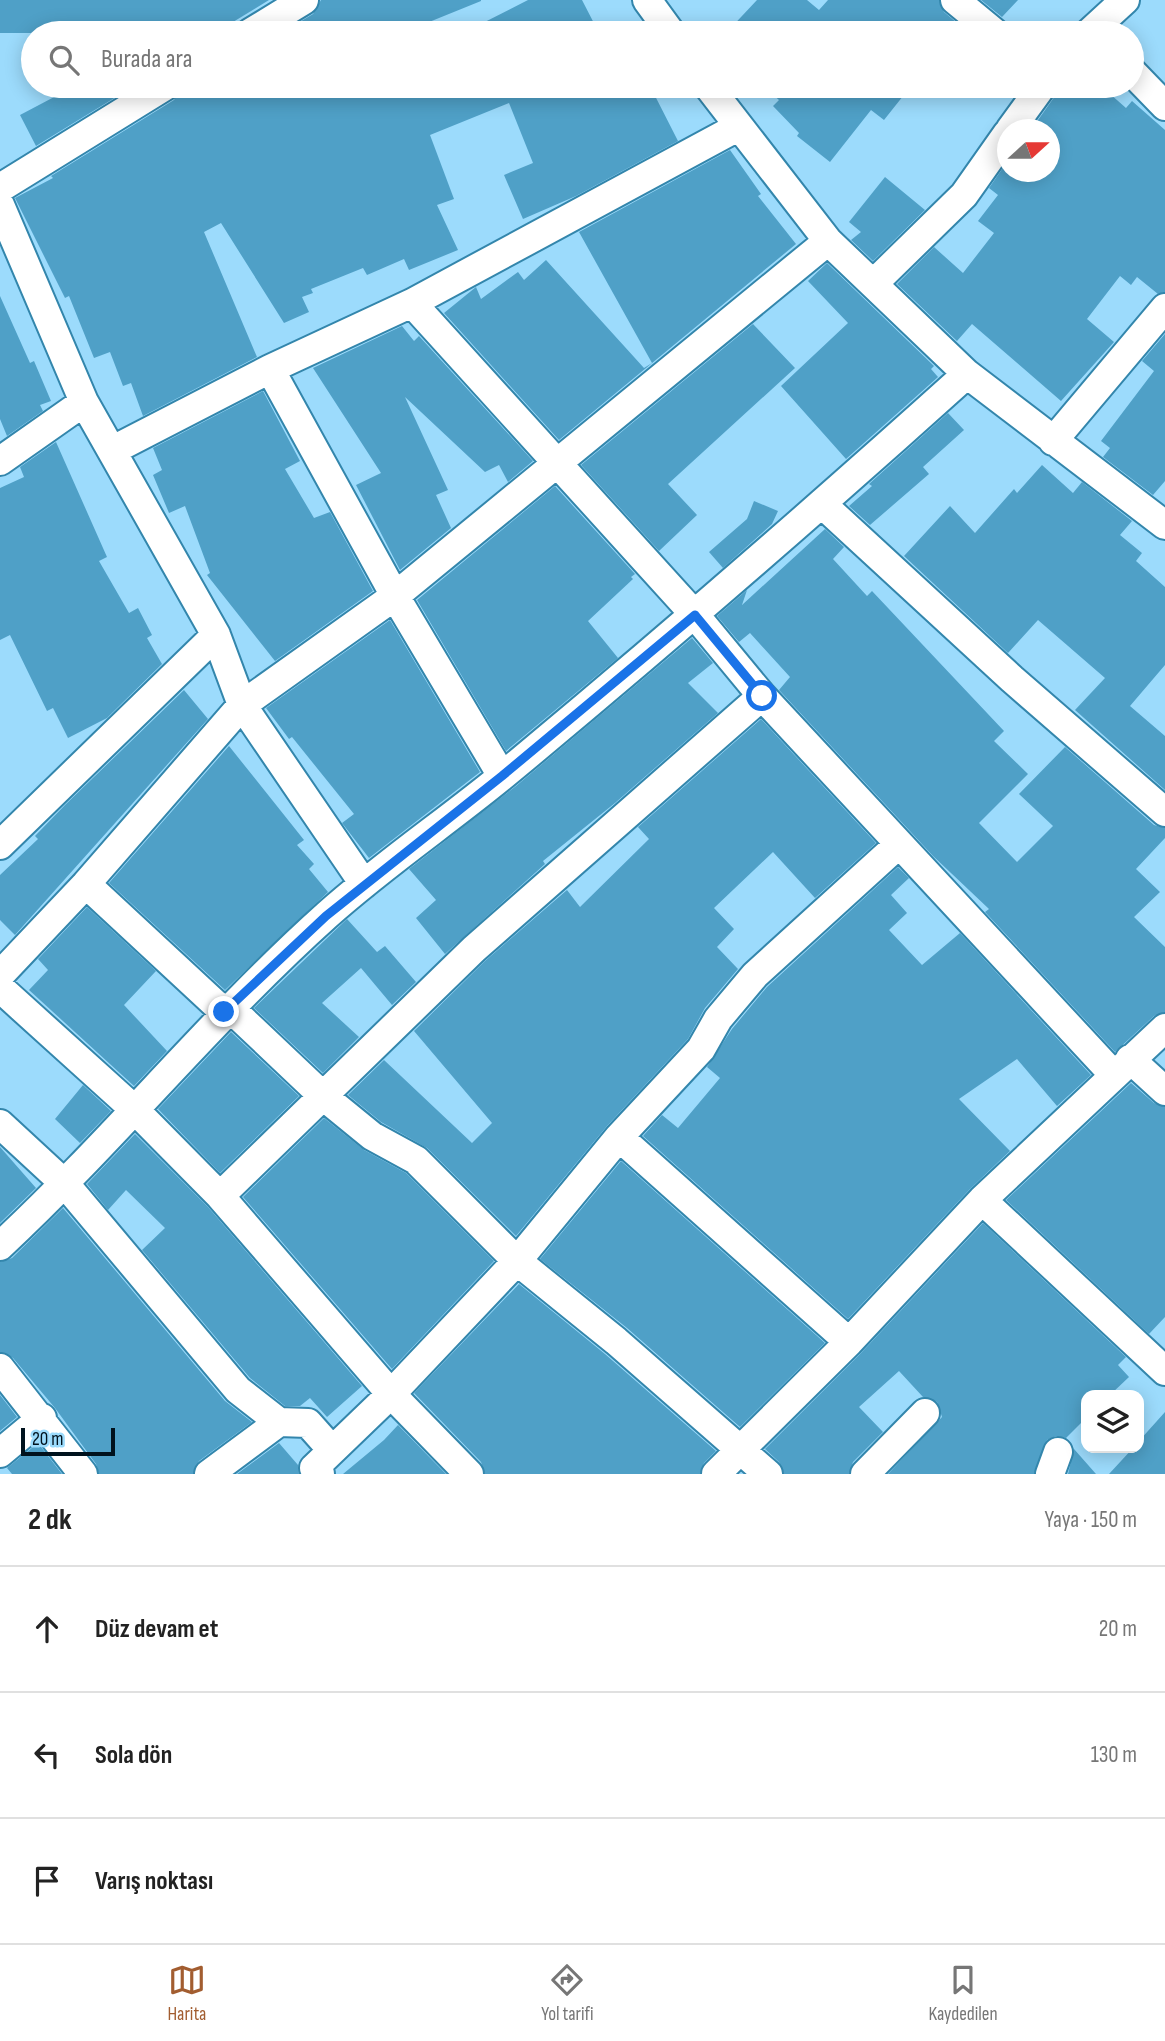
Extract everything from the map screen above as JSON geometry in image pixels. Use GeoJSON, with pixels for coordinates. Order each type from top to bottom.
{"type":"FeatureCollection","features":[{"type":"Feature","properties":{"kind":"street"},"geometry":{"type":"LineString","coordinates":[[270,21],[304,0]]}},
{"type":"Feature","properties":{"kind":"street"},"geometry":{"type":"LineString","coordinates":[[647,0],[662,21]]}},
{"type":"Feature","properties":{"kind":"street"},"geometry":{"type":"LineString","coordinates":[[956,0],[981,21]]}},
{"type":"Feature","properties":{"kind":"street"},"geometry":{"type":"LineString","coordinates":[[1103,21],[1125,0]]}},
{"type":"Feature","properties":{"kind":"street"},"geometry":{"type":"LineString","coordinates":[[1144,84],[1165,106]]}},
{"type":"Feature","properties":{"kind":"street"},"geometry":{"type":"LineString","coordinates":[[0,188],[146,98]]}},
{"type":"Feature","properties":{"kind":"street"},"geometry":{"type":"LineString","coordinates":[[717,98],[828,241],[967,374],[1165,525]]}},
{"type":"Feature","properties":{"kind":"street"},"geometry":{"type":"LineString","coordinates":[[1018,119],[1033,98]]}},
{"type":"Feature","properties":{"kind":"street"},"geometry":{"type":"LineString","coordinates":[[113,450],[270,369],[412,303],[738,127]]}},
{"type":"Feature","properties":{"kind":"street"},"geometry":{"type":"LineString","coordinates":[[873,284],[964,195],[997,149]]}},
{"type":"Feature","properties":{"kind":"street"},"geometry":{"type":"LineString","coordinates":[[0,205],[84,401],[216,635],[242,705],[364,884]]}},
{"type":"Feature","properties":{"kind":"street"},"geometry":{"type":"LineString","coordinates":[[0,975],[86,884],[242,705],[395,596],[828,241]]}},
{"type":"Feature","properties":{"kind":"street"},"geometry":{"type":"LineString","coordinates":[[412,303],[695,615],[762,696],[898,845],[1121,1067],[1165,1091]]}},
{"type":"Feature","properties":{"kind":"street"},"geometry":{"type":"LineString","coordinates":[[1053,441],[1165,308]]}},
{"type":"Feature","properties":{"kind":"street"},"geometry":{"type":"LineString","coordinates":[[270,369],[395,596],[502,776]]}},
{"type":"Feature","properties":{"kind":"street"},"geometry":{"type":"LineString","coordinates":[[0,1246],[66,1185],[226,1009],[364,884],[502,776],[695,615],[967,374]]}},
{"type":"Feature","properties":{"kind":"street"},"geometry":{"type":"LineString","coordinates":[[0,461],[84,401]]}},
{"type":"Feature","properties":{"kind":"street"},"geometry":{"type":"LineString","coordinates":[[822,504],[1012,679],[1165,812]]}},
{"type":"Feature","properties":{"kind":"street"},"geometry":{"type":"LineString","coordinates":[[0,845],[216,635]]}},
{"type":"Feature","properties":{"kind":"street"},"geometry":{"type":"LineString","coordinates":[[220,1196],[474,949],[762,696]]}},
{"type":"Feature","properties":{"kind":"street"},"geometry":{"type":"LineString","coordinates":[[0,1124],[66,1185],[238,1390],[279,1422],[308,1423],[326,1462],[517,1261],[619,1137],[701,1049],[718,1019],[755,975],[898,845]]}},
{"type":"Feature","properties":{"kind":"street"},"geometry":{"type":"LineString","coordinates":[[86,884],[323,1096],[372,1136],[416,1160],[517,1261],[616,1342],[768,1474]]}},
{"type":"Feature","properties":{"kind":"street"},"geometry":{"type":"LineString","coordinates":[[0,988],[135,1111],[220,1196],[391,1395],[469,1474]]}},
{"type":"Feature","properties":{"kind":"street"},"geometry":{"type":"LineString","coordinates":[[716,1474],[849,1342],[982,1200],[1165,1028]]}},
{"type":"Feature","properties":{"kind":"street"},"geometry":{"type":"LineString","coordinates":[[619,1137],[849,1342]]}},
{"type":"Feature","properties":{"kind":"street"},"geometry":{"type":"LineString","coordinates":[[982,1200],[1165,1371]]}},
{"type":"Feature","properties":{"kind":"street"},"geometry":{"type":"LineString","coordinates":[[0,1368],[42,1418],[83,1474]]}},
{"type":"Feature","properties":{"kind":"street"},"geometry":{"type":"LineString","coordinates":[[865,1474],[925,1413]]}},
{"type":"Feature","properties":{"kind":"street"},"geometry":{"type":"LineString","coordinates":[[0,1453],[42,1418]]}},
{"type":"Feature","properties":{"kind":"street"},"geometry":{"type":"LineString","coordinates":[[209,1474],[279,1422]]}},
{"type":"Feature","properties":{"kind":"building"},"geometry":{"type":"Polygon","coordinates":[[[0,0],[269,0],[235,21],[21,21],[21,33],[0,33],[0,0]]]}},
{"type":"Feature","properties":{"kind":"building"},"geometry":{"type":"Polygon","coordinates":[[[321,0],[481,0],[432,21],[301,21],[313,14],[321,0]]]}},
{"type":"Feature","properties":{"kind":"building"},"geometry":{"type":"Polygon","coordinates":[[[528,0],[582,0],[593,21],[487,21],[528,0]]]}},
{"type":"Feature","properties":{"kind":"building"},"geometry":{"type":"Polygon","coordinates":[[[757,0],[807,0],[819,10],[828,0],[939,0],[944,12],[955,21],[737,21],[757,0]]]}},
{"type":"Feature","properties":{"kind":"building"},"geometry":{"type":"Polygon","coordinates":[[[981,0],[1018,0],[1002,17],[981,0]]]}},
{"type":"Feature","properties":{"kind":"building"},"geometry":{"type":"Polygon","coordinates":[[[52,98],[114,98],[36,146],[20,115],[52,98]]]}},
{"type":"Feature","properties":{"kind":"building"},"geometry":{"type":"Polygon","coordinates":[[[656,98],[678,141],[576,196],[523,219],[504,175],[533,163],[509,103],[430,135],[454,199],[437,205],[458,250],[409,270],[404,259],[367,275],[363,268],[311,289],[313,293],[302,297],[309,312],[284,323],[221,223],[204,232],[257,357],[143,416],[131,383],[123,386],[110,352],[94,358],[69,296],[65,298],[15,198],[53,178],[51,176],[174,100],[656,98]]]}},
{"type":"Feature","properties":{"kind":"building"},"geometry":{"type":"Polygon","coordinates":[[[777,98],[901,98],[884,120],[871,110],[830,162],[797,136],[799,133],[773,106],[779,100],[777,98]]]}},
{"type":"Feature","properties":{"kind":"building"},"geometry":{"type":"Polygon","coordinates":[[[1054,98],[1115,98],[1126,108],[1132,101],[1165,130],[1165,292],[1158,294],[1137,277],[1131,285],[1120,276],[1087,319],[1114,342],[1061,401],[972,324],[957,341],[897,284],[934,247],[963,273],[994,233],[978,221],[998,195],[989,188],[997,176],[997,182],[1060,182],[1060,119],[1039,119],[1054,98]]]}},
{"type":"Feature","properties":{"kind":"building"},"geometry":{"type":"Polygon","coordinates":[[[730,150],[761,194],[758,196],[796,244],[559,440],[444,313],[476,287],[481,299],[518,272],[524,280],[546,260],[644,368],[652,363],[579,232],[730,150]]]}},
{"type":"Feature","properties":{"kind":"building"},"geometry":{"type":"Polygon","coordinates":[[[885,177],[925,210],[873,261],[851,240],[861,232],[849,222],[885,177]]]}},
{"type":"Feature","properties":{"kind":"building"},"geometry":{"type":"Polygon","coordinates":[[[827,263],[934,366],[931,369],[938,377],[846,459],[781,386],[848,323],[808,281],[827,263]]]}},
{"type":"Feature","properties":{"kind":"building"},"geometry":{"type":"Polygon","coordinates":[[[0,296],[30,363],[34,361],[51,401],[40,405],[43,411],[7,436],[0,419],[0,296]]]}},
{"type":"Feature","properties":{"kind":"building"},"geometry":{"type":"Polygon","coordinates":[[[753,324],[795,368],[668,484],[697,515],[659,551],[581,465],[753,324]]]}},
{"type":"Feature","properties":{"kind":"building"},"geometry":{"type":"Polygon","coordinates":[[[402,326],[414,341],[419,336],[533,461],[508,482],[499,465],[485,472],[405,397],[448,490],[436,495],[451,528],[400,570],[356,485],[381,473],[313,368],[402,326]]]}},
{"type":"Feature","properties":{"kind":"building"},"geometry":{"type":"Polygon","coordinates":[[[1165,334],[1165,481],[1153,495],[1103,457],[1110,448],[1101,441],[1154,371],[1142,361],[1165,334]]]}},
{"type":"Feature","properties":{"kind":"building"},"geometry":{"type":"Polygon","coordinates":[[[263,391],[300,461],[285,469],[314,518],[330,512],[373,591],[275,661],[207,575],[210,573],[185,506],[169,513],[153,475],[162,470],[153,448],[263,391]]]}},
{"type":"Feature","properties":{"kind":"building"},"geometry":{"type":"Polygon","coordinates":[[[948,413],[964,430],[923,467],[929,474],[870,525],[849,506],[872,486],[869,484],[948,413]]]}},
{"type":"Feature","properties":{"kind":"building"},"geometry":{"type":"Polygon","coordinates":[[[56,442],[107,557],[99,561],[129,613],[138,608],[152,635],[147,638],[162,664],[107,718],[68,738],[53,708],[47,711],[10,635],[0,640],[0,488],[24,477],[20,467],[56,442]]]}},
{"type":"Feature","properties":{"kind":"building"},"geometry":{"type":"Polygon","coordinates":[[[1042,465],[1073,493],[1082,482],[1132,521],[1120,535],[1142,553],[1136,561],[1165,587],[1165,665],[1130,706],[1165,736],[1165,790],[1075,710],[1105,678],[1038,620],[1008,653],[904,556],[950,506],[975,533],[1014,489],[1017,493],[1042,465]]]}},
{"type":"Feature","properties":{"kind":"building"},"geometry":{"type":"Polygon","coordinates":[[[555,486],[635,574],[631,577],[633,579],[588,621],[618,658],[506,751],[417,600],[555,486]]]}},
{"type":"Feature","properties":{"kind":"building"},"geometry":{"type":"Polygon","coordinates":[[[754,501],[778,511],[772,524],[723,568],[709,552],[747,519],[754,501]]]}},
{"type":"Feature","properties":{"kind":"building"},"geometry":{"type":"Polygon","coordinates":[[[825,529],[844,547],[833,559],[867,596],[872,591],[1004,731],[994,741],[1028,774],[979,823],[1017,862],[1053,826],[1019,794],[1065,747],[1154,825],[1165,828],[1165,838],[1136,869],[1160,892],[1134,917],[1165,947],[1165,1012],[1154,1016],[1115,1052],[985,912],[989,909],[933,856],[779,690],[790,677],[750,633],[739,642],[717,616],[747,590],[742,605],[825,529]]]}},
{"type":"Feature","properties":{"kind":"building"},"geometry":{"type":"Polygon","coordinates":[[[390,620],[480,772],[369,858],[342,823],[354,814],[292,737],[289,739],[266,708],[390,620]]]}},
{"type":"Feature","properties":{"kind":"building"},"geometry":{"type":"Polygon","coordinates":[[[692,638],[713,663],[688,683],[718,713],[615,803],[543,861],[545,864],[445,954],[416,918],[436,900],[409,869],[516,786],[692,638]]]}},
{"type":"Feature","properties":{"kind":"building"},"geometry":{"type":"Polygon","coordinates":[[[184,690],[208,719],[15,935],[0,920],[0,875],[38,839],[35,836],[65,805],[184,690]]]}},
{"type":"Feature","properties":{"kind":"building"},"geometry":{"type":"Polygon","coordinates":[[[761,719],[876,843],[815,898],[773,852],[714,908],[734,929],[717,947],[738,969],[705,1008],[688,1039],[607,1126],[516,1236],[427,1148],[381,1122],[348,1095],[384,1060],[472,1143],[492,1123],[414,1031],[485,961],[567,890],[580,907],[649,839],[638,827],[761,719]]]}},
{"type":"Feature","properties":{"kind":"building"},"geometry":{"type":"Polygon","coordinates":[[[229,746],[304,840],[297,845],[314,864],[309,869],[328,892],[225,990],[109,883],[229,746]]]}},
{"type":"Feature","properties":{"kind":"building"},"geometry":{"type":"Polygon","coordinates":[[[898,867],[909,878],[891,895],[907,913],[889,930],[922,965],[960,933],[1091,1075],[1057,1106],[1017,1059],[959,1099],[1010,1151],[970,1189],[848,1319],[643,1136],[662,1115],[678,1128],[720,1078],[707,1067],[732,1029],[767,987],[898,867]]]}},
{"type":"Feature","properties":{"kind":"building"},"geometry":{"type":"Polygon","coordinates":[[[87,907],[156,971],[124,1005],[167,1051],[134,1086],[29,990],[48,970],[38,959],[87,907]]]}},
{"type":"Feature","properties":{"kind":"building"},"geometry":{"type":"Polygon","coordinates":[[[347,919],[377,952],[385,946],[416,982],[392,1005],[361,968],[322,1003],[359,1037],[323,1073],[254,1008],[347,919]]]}},
{"type":"Feature","properties":{"kind":"building"},"geometry":{"type":"Polygon","coordinates":[[[231,1032],[299,1096],[220,1173],[158,1109],[231,1032]]]}},
{"type":"Feature","properties":{"kind":"building"},"geometry":{"type":"Polygon","coordinates":[[[1131,1083],[1154,1103],[1165,1107],[1165,1317],[1149,1334],[1006,1200],[1131,1083]]]}},
{"type":"Feature","properties":{"kind":"building"},"geometry":{"type":"Polygon","coordinates":[[[83,1085],[111,1111],[80,1143],[55,1119],[83,1085]]]}},
{"type":"Feature","properties":{"kind":"building"},"geometry":{"type":"Polygon","coordinates":[[[324,1118],[364,1150],[406,1173],[494,1261],[392,1369],[243,1197],[324,1118]]]}},
{"type":"Feature","properties":{"kind":"building"},"geometry":{"type":"Polygon","coordinates":[[[135,1134],[208,1207],[362,1386],[327,1417],[310,1398],[300,1406],[285,1406],[250,1378],[142,1250],[165,1228],[126,1190],[108,1210],[87,1184],[135,1134]]]}},
{"type":"Feature","properties":{"kind":"building"},"geometry":{"type":"Polygon","coordinates":[[[0,1147],[36,1188],[0,1223],[0,1147]]]}},
{"type":"Feature","properties":{"kind":"building"},"geometry":{"type":"Polygon","coordinates":[[[621,1161],[825,1343],[740,1427],[627,1328],[540,1259],[621,1161]]]}},
{"type":"Feature","properties":{"kind":"building"},"geometry":{"type":"Polygon","coordinates":[[[63,1208],[225,1401],[252,1422],[199,1461],[193,1474],[99,1474],[96,1464],[55,1408],[13,1358],[0,1352],[0,1262],[12,1258],[63,1208]]]}},
{"type":"Feature","properties":{"kind":"building"},"geometry":{"type":"Polygon","coordinates":[[[983,1223],[1126,1357],[1118,1365],[1129,1377],[1115,1390],[1081,1390],[1081,1423],[1066,1438],[1056,1436],[1047,1440],[1034,1474],[888,1474],[942,1417],[937,1402],[923,1397],[899,1371],[859,1407],[883,1432],[853,1462],[849,1474],[784,1474],[779,1462],[765,1449],[861,1353],[983,1223]]]}},
{"type":"Feature","properties":{"kind":"building"},"geometry":{"type":"Polygon","coordinates":[[[519,1284],[605,1354],[716,1451],[704,1463],[700,1474],[485,1474],[481,1462],[414,1393],[519,1284]]]}},
{"type":"Feature","properties":{"kind":"building"},"geometry":{"type":"Polygon","coordinates":[[[0,1395],[17,1417],[0,1431],[0,1395]]]}},
{"type":"Feature","properties":{"kind":"building"},"geometry":{"type":"Polygon","coordinates":[[[1165,1412],[1165,1474],[1109,1474],[1128,1453],[1144,1453],[1144,1435],[1165,1412]]]}},
{"type":"Feature","properties":{"kind":"building"},"geometry":{"type":"Polygon","coordinates":[[[398,1425],[446,1474],[343,1474],[384,1440],[398,1425]]]}},
{"type":"Feature","properties":{"kind":"building"},"geometry":{"type":"Polygon","coordinates":[[[38,1443],[62,1474],[12,1474],[7,1468],[38,1443]]]}},
{"type":"Feature","properties":{"kind":"building"},"geometry":{"type":"Polygon","coordinates":[[[279,1443],[298,1465],[299,1474],[237,1474],[279,1443]]]}},
{"type":"Feature","properties":{"kind":"building"},"geometry":{"type":"Polygon","coordinates":[[[1074,1449],[1096,1474],[1068,1474],[1074,1449]]]}},
{"type":"Feature","properties":{"kind":"route"},"geometry":{"type":"LineString","coordinates":[[224,1012],[326,916],[502,776],[695,615],[762,696]]}}]}
